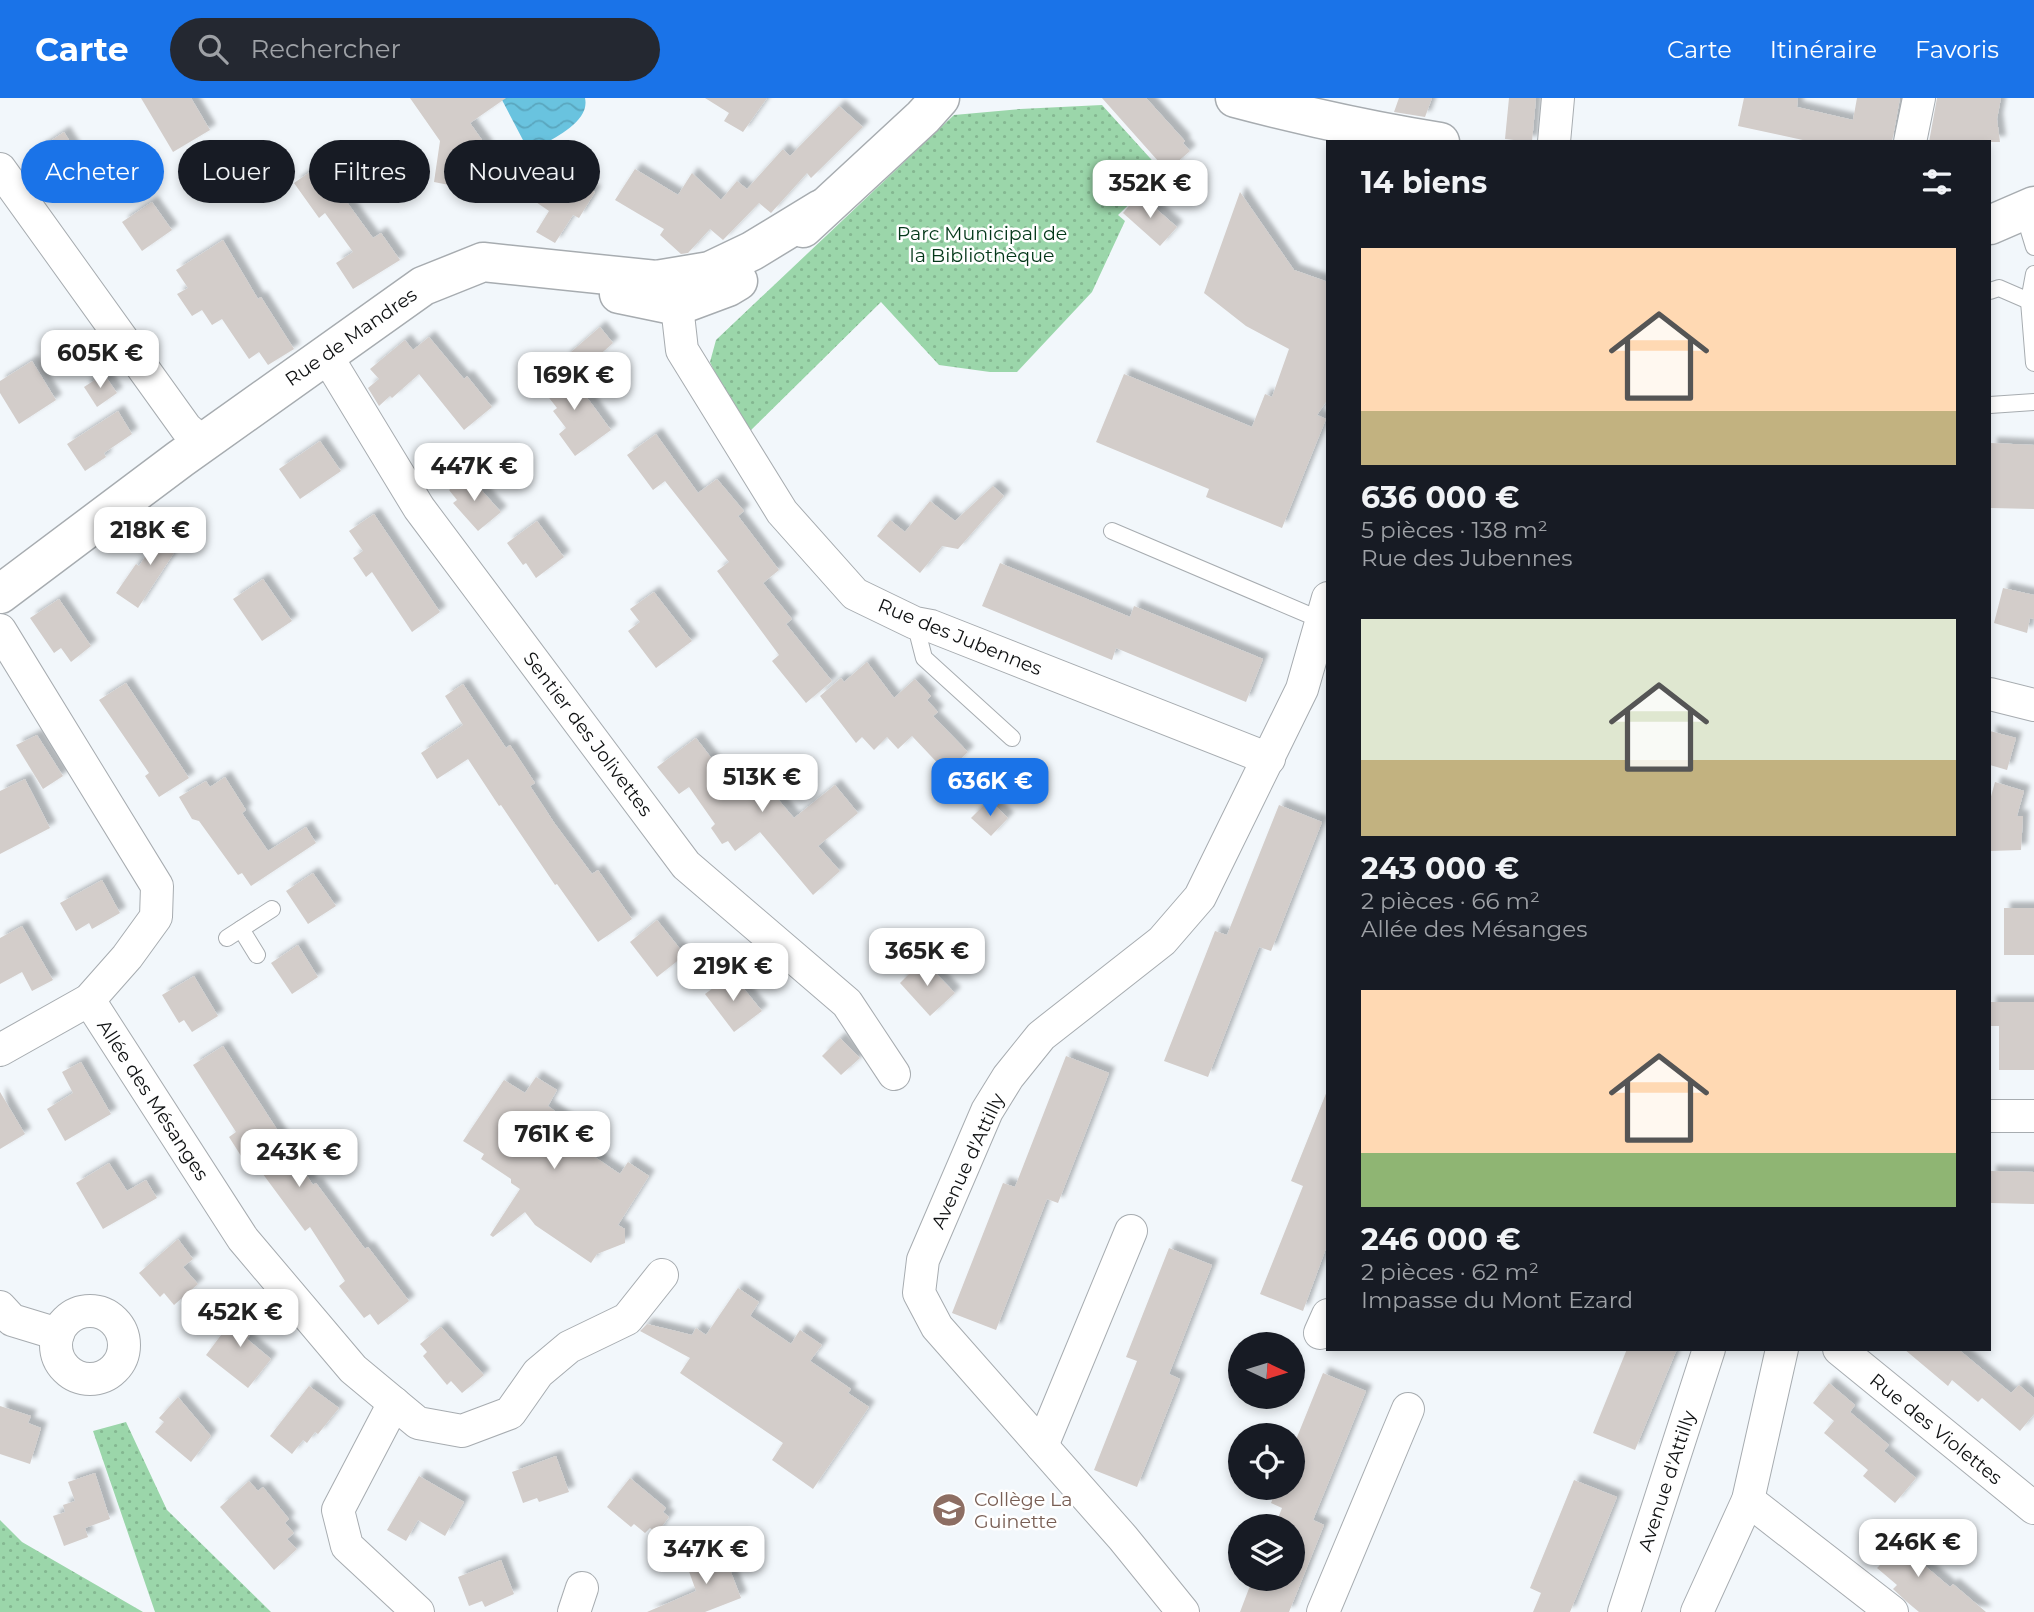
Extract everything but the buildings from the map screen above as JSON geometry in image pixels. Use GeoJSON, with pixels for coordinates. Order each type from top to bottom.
{"type":"FeatureCollection","features":[{"type":"Feature","properties":{"kind":"street","name":"Rue de Mandres"},"geometry":{"type":"LineString","coordinates":[[541,267],[617,293],[677,306],[729,287],[783,249],[821,209],[923,117],[940,98]]}},
{"type":"Feature","properties":{"kind":"street"},"geometry":{"type":"LineString","coordinates":[[1235,98],[1341,110],[1434,140]]}},
{"type":"Feature","properties":{"kind":"street"},"geometry":{"type":"LineString","coordinates":[[1554,140],[1558,98]]}},
{"type":"Feature","properties":{"kind":"street"},"geometry":{"type":"LineString","coordinates":[[1910,140],[1919,98]]}},
{"type":"Feature","properties":{"kind":"street"},"geometry":{"type":"LineString","coordinates":[[0,169],[186,428],[192,451]]}},
{"type":"Feature","properties":{"kind":"street","name":"Rue de Mandres"},"geometry":{"type":"LineString","coordinates":[[0,594],[192,451],[423,286],[483,262],[656,279],[709,271],[752,251],[821,209]]}},
{"type":"Feature","properties":{"kind":"street","name":"Rue des Jubennes"},"geometry":{"type":"LineString","coordinates":[[677,306],[682,350],[782,512],[855,594],[915,623],[931,626],[1269,759]]}},
{"type":"Feature","properties":{"kind":"street","name":"Sentier des Jolivettes"},"geometry":{"type":"LineString","coordinates":[[326,355],[419,508],[686,864],[847,1003],[894,1073]]}},
{"type":"Feature","properties":{"kind":"street","name":"Rue de Mandres"},"geometry":{"type":"LineString","coordinates":[[0,573],[192,451]]}},
{"type":"Feature","properties":{"kind":"street","name":"Avenue d'Attilly"},"geometry":{"type":"LineString","coordinates":[[1183,1612],[937,1327],[919,1293],[923,1261],[987,1111],[1009,1077],[1041,1036],[1162,941],[1200,897],[1302,689],[1325,609]]}},
{"type":"Feature","properties":{"kind":"street","name":"Allée des Mésanges"},"geometry":{"type":"LineString","coordinates":[[0,630],[157,886],[156,917],[127,957],[89,1000],[243,1239],[353,1369],[418,1423],[462,1431],[510,1413],[538,1373],[569,1347],[627,1320],[663,1275]]}},
{"type":"Feature","properties":{"kind":"street"},"geometry":{"type":"LineString","coordinates":[[1991,694],[2034,705]]}},
{"type":"Feature","properties":{"kind":"street"},"geometry":{"type":"LineString","coordinates":[[0,1050],[89,1000]]}},
{"type":"Feature","properties":{"kind":"street"},"geometry":{"type":"LineString","coordinates":[[1991,1116],[2034,1116]]}},
{"type":"Feature","properties":{"kind":"street"},"geometry":{"type":"LineString","coordinates":[[1042,1446],[1130,1231]]}},
{"type":"Feature","properties":{"kind":"street"},"geometry":{"type":"LineString","coordinates":[[0,1307],[12,1320],[58,1334]]}},
{"type":"Feature","properties":{"kind":"street","name":"Avenue d'Attilly"},"geometry":{"type":"LineString","coordinates":[[1624,1612],[1708,1351]]}},
{"type":"Feature","properties":{"kind":"street"},"geometry":{"type":"LineString","coordinates":[[1697,1612],[1748,1500],[1782,1351]]}},
{"type":"Feature","properties":{"kind":"street","name":"Rue des Violettes"},"geometry":{"type":"LineString","coordinates":[[1841,1351],[2034,1508]]}},
{"type":"Feature","properties":{"kind":"street"},"geometry":{"type":"LineString","coordinates":[[394,1402],[338,1510],[347,1546],[418,1612]]}},
{"type":"Feature","properties":{"kind":"street"},"geometry":{"type":"LineString","coordinates":[[1323,1612],[1408,1409]]}},
{"type":"Feature","properties":{"kind":"street"},"geometry":{"type":"LineString","coordinates":[[1748,1500],[1892,1612]]}},
{"type":"Feature","properties":{"kind":"lane"},"geometry":{"type":"LineString","coordinates":[[2007,216],[2034,247]]}},
{"type":"Feature","properties":{"kind":"lane"},"geometry":{"type":"LineString","coordinates":[[2034,274],[2029,301],[2034,363]]}},
{"type":"Feature","properties":{"kind":"lane"},"geometry":{"type":"LineString","coordinates":[[1991,291],[1999,288],[2029,301]]}},
{"type":"Feature","properties":{"kind":"lane"},"geometry":{"type":"LineString","coordinates":[[1991,405],[2034,402]]}},
{"type":"Feature","properties":{"kind":"lane"},"geometry":{"type":"LineString","coordinates":[[1112,531],[1325,609]]}},
{"type":"Feature","properties":{"kind":"lane"},"geometry":{"type":"LineString","coordinates":[[915,623],[924,658],[1012,738]]}},
{"type":"Feature","properties":{"kind":"lane"},"geometry":{"type":"LineString","coordinates":[[257,955],[234,934],[272,909]]}},
{"type":"Feature","properties":{"kind":"green space","name":"Parc Municipal de la Bibliothèque"},"geometry":{"type":"Polygon","coordinates":[[[1102,105],[1159,168],[1147,187],[1118,215],[1125,221],[1092,292],[1017,372],[990,372],[939,365],[881,302],[745,436],[710,362],[716,340],[954,115],[1102,105]]]}},
{"type":"Feature","properties":{"kind":"green space"},"geometry":{"type":"Polygon","coordinates":[[[126,1422],[167,1510],[271,1612],[155,1612],[93,1431],[126,1422]]]}},
{"type":"Feature","properties":{"kind":"green space"},"geometry":{"type":"Polygon","coordinates":[[[0,1520],[22,1542],[143,1612],[0,1612],[0,1520]]]}},
{"type":"Feature","properties":{"kind":"water"},"geometry":{"type":"Polygon","coordinates":[[[501,98],[585,98],[583,113],[565,132],[551,140],[523,140],[501,98]]]}},
{"type":"Feature","properties":{"kind":"place","name":"Collège La Guinette"},"geometry":{"type":"Point","coordinates":[949,1510]}}]}
